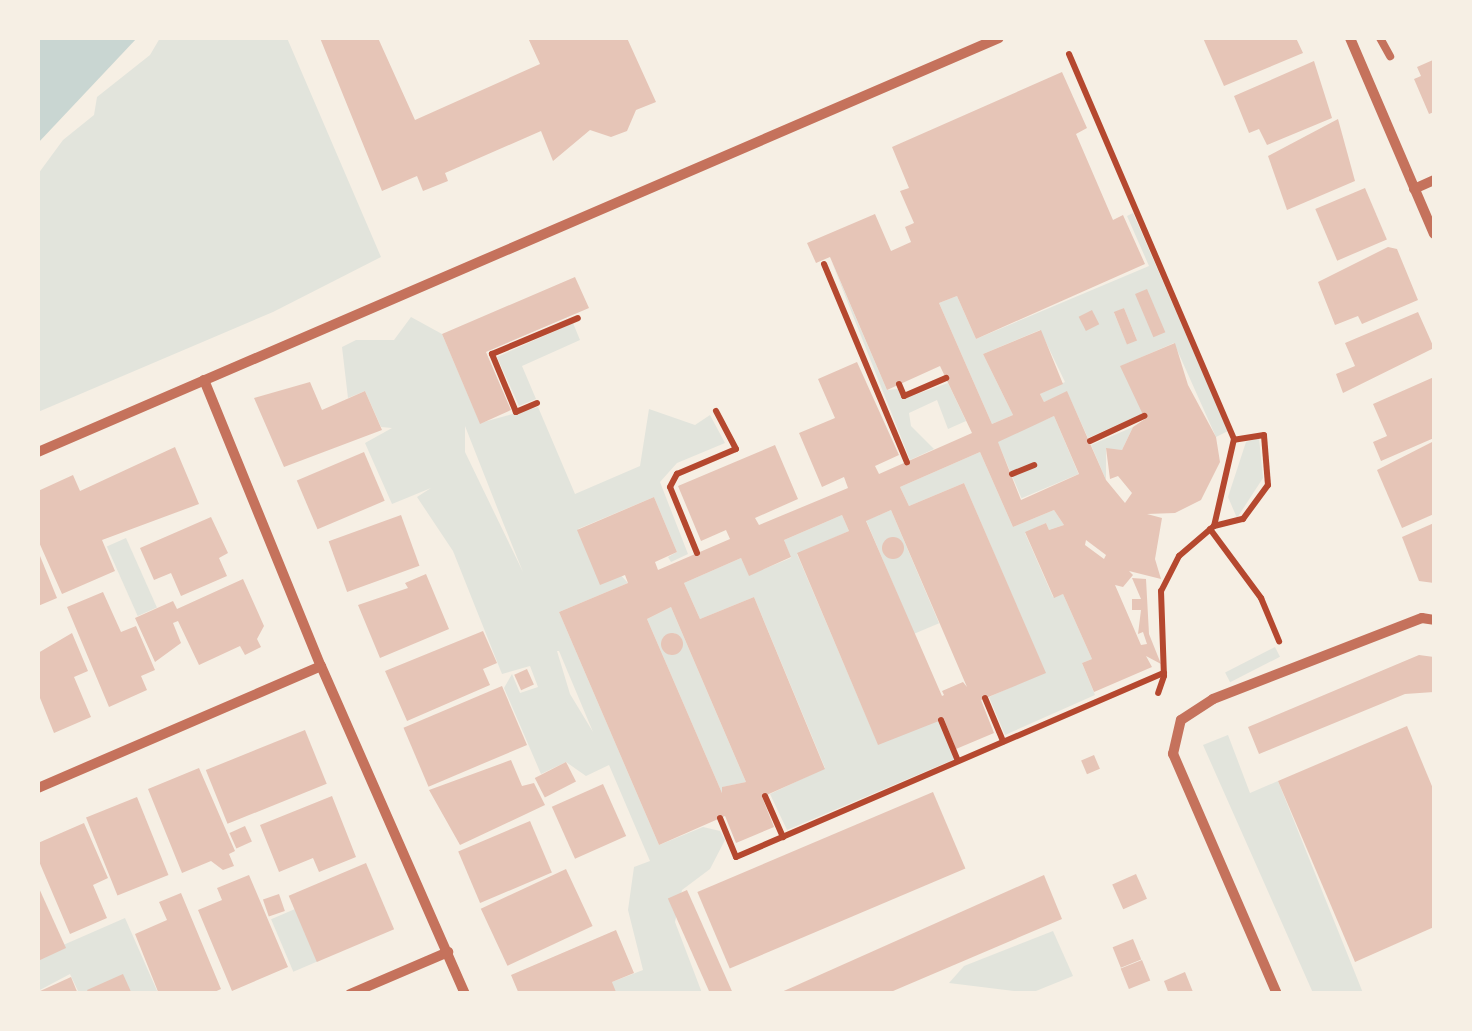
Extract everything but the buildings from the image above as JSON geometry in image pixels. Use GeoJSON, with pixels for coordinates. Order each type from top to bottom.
{"type":"FeatureCollection","features":[{"type":"Feature","properties":{"kind":"street"},"geometry":{"type":"LineString","coordinates":[[38,452],[999,38]]}},
{"type":"Feature","properties":{"kind":"street"},"geometry":{"type":"LineString","coordinates":[[1350,38],[1434,234]]}},
{"type":"Feature","properties":{"kind":"street"},"geometry":{"type":"LineString","coordinates":[[1414,189],[1434,180]]}},
{"type":"Feature","properties":{"kind":"street"},"geometry":{"type":"LineString","coordinates":[[204,380],[321,666],[465,994]]}},
{"type":"Feature","properties":{"kind":"street"},"geometry":{"type":"LineString","coordinates":[[1277,994],[1181,772],[1174,738],[1181,720],[1198,706],[1422,618],[1434,620]]}},
{"type":"Feature","properties":{"kind":"street"},"geometry":{"type":"LineString","coordinates":[[38,788],[321,666]]}},
{"type":"Feature","properties":{"kind":"street"},"geometry":{"type":"LineString","coordinates":[[350,994],[448,952]]}},
{"type":"Feature","properties":{"kind":"lane"},"geometry":{"type":"LineString","coordinates":[[1380,38],[1390,56]]}},
{"type":"Feature","properties":{"kind":"path"},"geometry":{"type":"LineString","coordinates":[[1069,54],[1234,440],[1212,528],[1260,598],[1279,641]]}},
{"type":"Feature","properties":{"kind":"path"},"geometry":{"type":"LineString","coordinates":[[824,264],[906,462]]}},
{"type":"Feature","properties":{"kind":"path"},"geometry":{"type":"LineString","coordinates":[[537,403],[516,412],[492,354],[578,318]]}},
{"type":"Feature","properties":{"kind":"path"},"geometry":{"type":"LineString","coordinates":[[899,384],[904,396],[946,378]]}},
{"type":"Feature","properties":{"kind":"path"},"geometry":{"type":"LineString","coordinates":[[697,553],[670,487],[677,474],[736,449],[716,411]]}},
{"type":"Feature","properties":{"kind":"path"},"geometry":{"type":"LineString","coordinates":[[1090,441],[1144,416]]}},
{"type":"Feature","properties":{"kind":"path"},"geometry":{"type":"LineString","coordinates":[[1158,693],[1164,673],[1161,590],[1178,556],[1212,528],[1243,519],[1268,485],[1264,436],[1234,440]]}},
{"type":"Feature","properties":{"kind":"path"},"geometry":{"type":"LineString","coordinates":[[1012,474],[1034,466]]}},
{"type":"Feature","properties":{"kind":"path"},"geometry":{"type":"LineString","coordinates":[[720,818],[736,857],[1164,673]]}},
{"type":"Feature","properties":{"kind":"path"},"geometry":{"type":"LineString","coordinates":[[986,698],[1003,742]]}},
{"type":"Feature","properties":{"kind":"path"},"geometry":{"type":"LineString","coordinates":[[941,720],[958,761]]}},
{"type":"Feature","properties":{"kind":"path"},"geometry":{"type":"LineString","coordinates":[[765,796],[782,837]]}},
{"type":"Feature","properties":{"kind":"shaded area"},"geometry":{"type":"Polygon","coordinates":[[[38,38],[137,38],[38,143],[38,38]]]}},
{"type":"Feature","properties":{"kind":"shaded area"},"geometry":{"type":"Polygon","coordinates":[[[160,38],[287,38],[381,257],[273,312],[38,412],[38,174],[63,140],[94,115],[97,97],[150,55],[160,38]]]}},
{"type":"Feature","properties":{"kind":"shaded area"},"geometry":{"type":"Polygon","coordinates":[[[1133,213],[1228,431],[1216,437],[1174,343],[1121,366],[1144,413],[1088,438],[1067,392],[1044,402],[1040,394],[1065,382],[1040,330],[983,354],[1013,415],[992,424],[939,303],[957,296],[976,339],[1149,266],[1127,216],[1133,213]],[[1124,308],[1114,313],[1127,344],[1137,340],[1124,308]]]}},
{"type":"Feature","properties":{"kind":"shaded area"},"geometry":{"type":"Polygon","coordinates":[[[831,260],[887,390],[898,389],[903,399],[948,383],[966,421],[948,429],[937,400],[909,413],[911,426],[934,449],[910,460],[831,260]]]}},
{"type":"Feature","properties":{"kind":"shaded area"},"geometry":{"type":"Polygon","coordinates":[[[411,317],[442,334],[480,423],[538,407],[575,494],[640,466],[649,409],[695,425],[710,415],[725,443],[677,463],[660,482],[688,554],[671,562],[668,557],[677,552],[654,497],[578,529],[628,583],[559,612],[659,845],[703,827],[720,831],[725,840],[710,869],[682,890],[675,922],[702,993],[615,993],[612,982],[643,970],[628,910],[634,867],[650,861],[609,765],[586,776],[566,762],[541,774],[504,688],[512,674],[520,693],[538,687],[530,666],[502,674],[453,551],[417,497],[431,488],[392,504],[365,443],[392,428],[381,427],[365,391],[348,398],[342,347],[356,340],[394,340],[411,317]],[[465,426],[465,452],[523,572],[504,525],[465,426]],[[559,651],[570,694],[593,732],[559,651]]]}},
{"type":"Feature","properties":{"kind":"shaded area"},"geometry":{"type":"Polygon","coordinates":[[[573,323],[580,340],[522,366],[536,399],[519,406],[497,357],[573,323]]]}},
{"type":"Feature","properties":{"kind":"shaded area"},"geometry":{"type":"Polygon","coordinates":[[[1054,416],[1079,474],[1022,498],[997,440],[1054,416]]]}},
{"type":"Feature","properties":{"kind":"shaded area"},"geometry":{"type":"Polygon","coordinates":[[[1133,427],[1122,450],[1106,449],[1106,480],[1091,445],[1133,427]]]}},
{"type":"Feature","properties":{"kind":"shaded area"},"geometry":{"type":"Polygon","coordinates":[[[1259,438],[1263,478],[1237,518],[1228,497],[1246,442],[1259,438]]]}},
{"type":"Feature","properties":{"kind":"shaded area"},"geometry":{"type":"Polygon","coordinates":[[[980,452],[1013,527],[1054,510],[1064,525],[1049,530],[1046,523],[1025,533],[1053,597],[1063,594],[1092,659],[1082,663],[1095,695],[1005,735],[989,697],[1045,672],[964,483],[909,506],[900,487],[980,452]]]}},
{"type":"Feature","properties":{"kind":"shaded area"},"geometry":{"type":"Polygon","coordinates":[[[891,510],[939,623],[914,634],[866,521],[891,510]]]}},
{"type":"Feature","properties":{"kind":"shaded area"},"geometry":{"type":"Polygon","coordinates":[[[842,515],[849,531],[797,554],[878,744],[939,719],[955,759],[787,830],[770,794],[825,768],[754,597],[700,619],[684,583],[741,558],[749,575],[791,558],[784,540],[842,515]]]}},
{"type":"Feature","properties":{"kind":"shaded area"},"geometry":{"type":"Polygon","coordinates":[[[126,538],[157,607],[138,616],[107,547],[126,538]]]}},
{"type":"Feature","properties":{"kind":"shaded area"},"geometry":{"type":"Polygon","coordinates":[[[671,607],[746,782],[723,787],[722,793],[647,619],[671,607]],[[675,633],[661,642],[670,655],[682,649],[675,633]]]}},
{"type":"Feature","properties":{"kind":"shaded area"},"geometry":{"type":"Polygon","coordinates":[[[1275,647],[1280,657],[1230,682],[1225,672],[1275,647]]]}},
{"type":"Feature","properties":{"kind":"shaded area"},"geometry":{"type":"Polygon","coordinates":[[[1228,735],[1250,793],[1278,781],[1363,993],[1313,993],[1203,745],[1228,735]]]}},
{"type":"Feature","properties":{"kind":"shaded area"},"geometry":{"type":"Polygon","coordinates":[[[295,909],[317,961],[293,972],[271,919],[295,909]]]}},
{"type":"Feature","properties":{"kind":"shaded area"},"geometry":{"type":"Polygon","coordinates":[[[125,918],[158,993],[79,993],[70,974],[38,991],[38,956],[125,918]]]}},
{"type":"Feature","properties":{"kind":"shaded area"},"geometry":{"type":"Polygon","coordinates":[[[1053,931],[1073,976],[1031,993],[949,983],[964,966],[1053,931]]]}}]}
